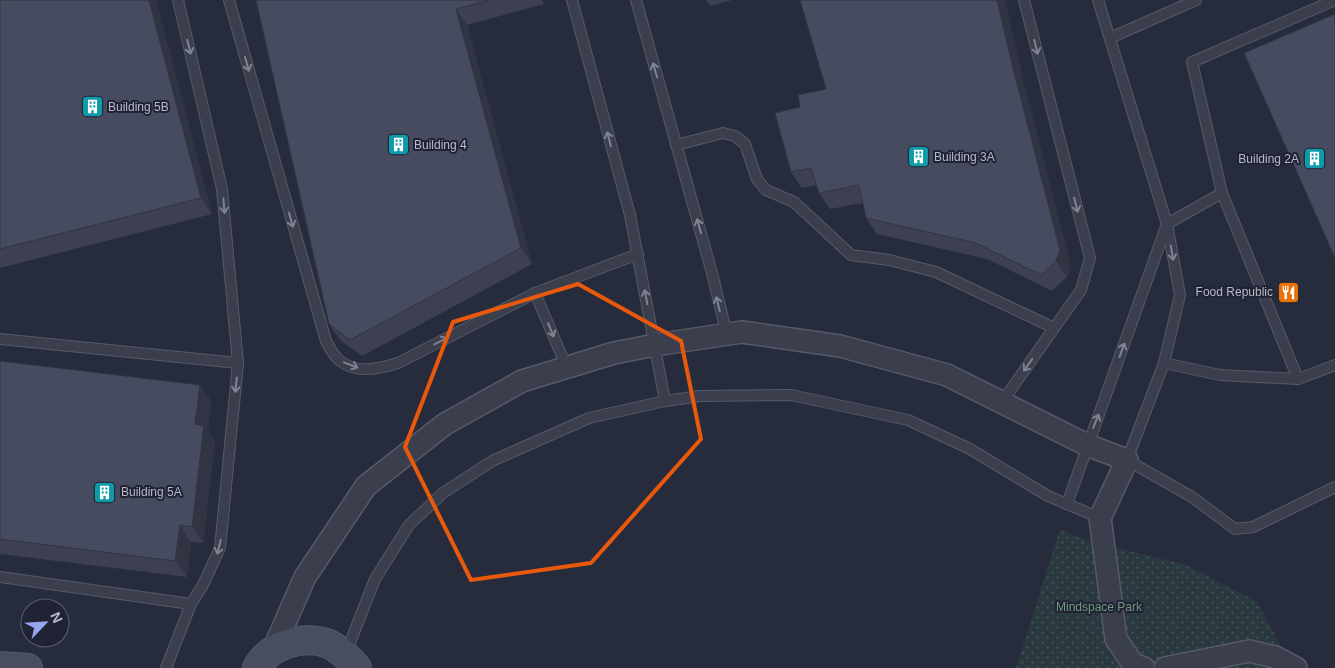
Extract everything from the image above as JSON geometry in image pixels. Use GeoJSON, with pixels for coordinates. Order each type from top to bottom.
{"type":"FeatureCollection","features":[{"type":"Feature","properties":{"kind":"street"},"geometry":{"type":"LineString","coordinates":[[265,659],[305,577],[366,486],[445,424],[522,381],[614,354],[655,345],[742,332],[840,346],[947,375],[1087,445],[1127,460],[1100,518],[1116,639],[1133,664],[1144,668]]}},
{"type":"Feature","properties":{"kind":"street"},"geometry":{"type":"LineString","coordinates":[[265,659],[297,641],[306,641],[323,642],[351,661]]}},
{"type":"Feature","properties":{"kind":"street"},"geometry":{"type":"LineString","coordinates":[[1165,668],[1249,651],[1275,657],[1296,668]]}},
{"type":"Feature","properties":{"kind":"street"},"geometry":{"type":"LineString","coordinates":[[0,666],[28,668]]}},
{"type":"Feature","properties":{"kind":"lane"},"geometry":{"type":"LineString","coordinates":[[166,668],[191,604],[203,585],[220,548],[238,363],[222,189],[178,0]]}},
{"type":"Feature","properties":{"kind":"lane"},"geometry":{"type":"LineString","coordinates":[[229,0],[326,341],[338,359],[355,367],[377,370],[384,368],[398,363],[535,294],[638,254]]}},
{"type":"Feature","properties":{"kind":"lane"},"geometry":{"type":"LineString","coordinates":[[572,0],[630,215],[665,401]]}},
{"type":"Feature","properties":{"kind":"lane"},"geometry":{"type":"LineString","coordinates":[[636,0],[727,335]]}},
{"type":"Feature","properties":{"kind":"lane"},"geometry":{"type":"LineString","coordinates":[[1002,402],[1081,290],[1090,258],[1024,0]]}},
{"type":"Feature","properties":{"kind":"lane"},"geometry":{"type":"LineString","coordinates":[[1098,0],[1167,224],[1180,295],[1164,363],[1127,460],[1192,497],[1235,529],[1253,527],[1335,487]]}},
{"type":"Feature","properties":{"kind":"lane"},"geometry":{"type":"LineString","coordinates":[[1110,38],[1196,0]]}},
{"type":"Feature","properties":{"kind":"lane"},"geometry":{"type":"LineString","coordinates":[[1298,379],[1222,193],[1192,62],[1335,0]]}},
{"type":"Feature","properties":{"kind":"lane"},"geometry":{"type":"LineString","coordinates":[[676,145],[723,133],[735,136],[745,144],[757,179],[766,190],[794,202],[851,254],[889,260],[936,272],[1054,328]]}},
{"type":"Feature","properties":{"kind":"lane"},"geometry":{"type":"LineString","coordinates":[[1067,504],[1167,224],[1222,193]]}},
{"type":"Feature","properties":{"kind":"lane"},"geometry":{"type":"LineString","coordinates":[[535,294],[567,368]]}},
{"type":"Feature","properties":{"kind":"lane"},"geometry":{"type":"LineString","coordinates":[[0,339],[238,363]]}},
{"type":"Feature","properties":{"kind":"lane"},"geometry":{"type":"LineString","coordinates":[[1164,363],[1220,375],[1298,379],[1335,365]]}},
{"type":"Feature","properties":{"kind":"lane"},"geometry":{"type":"LineString","coordinates":[[351,661],[375,579],[409,525],[443,493],[492,461],[589,418],[665,401],[700,396],[792,395],[908,420],[970,449],[1048,496],[1100,518]]}},
{"type":"Feature","properties":{"kind":"lane"},"geometry":{"type":"LineString","coordinates":[[0,577],[191,604]]}},
{"type":"Feature","properties":{"kind":"highlighted area"},"geometry":{"type":"Polygon","coordinates":[[[578,284],[681,341],[701,439],[591,563],[471,580],[405,447],[453,322],[578,284]]]}},
{"type":"Feature","properties":{"kind":"green space","name":"Mindspace Park"},"geometry":{"type":"Polygon","coordinates":[[[1060,529],[1087,541],[1187,565],[1257,602],[1293,668],[1016,668],[1060,529]]]}},
{"type":"Feature","properties":{"kind":"building","name":"Building 5B"},"geometry":{"type":"Polygon","coordinates":[[[0,0],[149,0],[201,198],[0,249],[0,0]]]}},
{"type":"Feature","properties":{"kind":"building","name":"Building 4"},"geometry":{"type":"Polygon","coordinates":[[[256,0],[490,0],[456,9],[521,248],[350,340],[329,324],[256,0]]]}},
{"type":"Feature","properties":{"kind":"building","name":"Building 3A"},"geometry":{"type":"Polygon","coordinates":[[[800,0],[997,0],[1060,250],[1056,261],[1041,275],[976,243],[866,218],[859,185],[819,193],[811,168],[791,172],[775,113],[800,107],[798,95],[826,89],[800,0]]]}},
{"type":"Feature","properties":{"kind":"building","name":"Building 2A"},"geometry":{"type":"Polygon","coordinates":[[[1335,14],[1335,258],[1244,53],[1335,14]]]}},
{"type":"Feature","properties":{"kind":"building","name":"Building 5A"},"geometry":{"type":"Polygon","coordinates":[[[0,361],[200,385],[195,424],[204,426],[192,527],[180,525],[175,561],[0,539],[0,361]]]}},
{"type":"Feature","properties":{"kind":"place","name":"Building 5B"},"geometry":{"type":"Point","coordinates":[92,107]}},
{"type":"Feature","properties":{"kind":"place","name":"Building 4"},"geometry":{"type":"Point","coordinates":[398,145]}},
{"type":"Feature","properties":{"kind":"place","name":"Building 3A"},"geometry":{"type":"Point","coordinates":[918,157]}},
{"type":"Feature","properties":{"kind":"place","name":"Building 2A"},"geometry":{"type":"Point","coordinates":[1315,159]}},
{"type":"Feature","properties":{"kind":"place","name":"Food Republic"},"geometry":{"type":"Point","coordinates":[1289,292]}},
{"type":"Feature","properties":{"kind":"place","name":"Building 5A"},"geometry":{"type":"Point","coordinates":[105,492]}}]}
